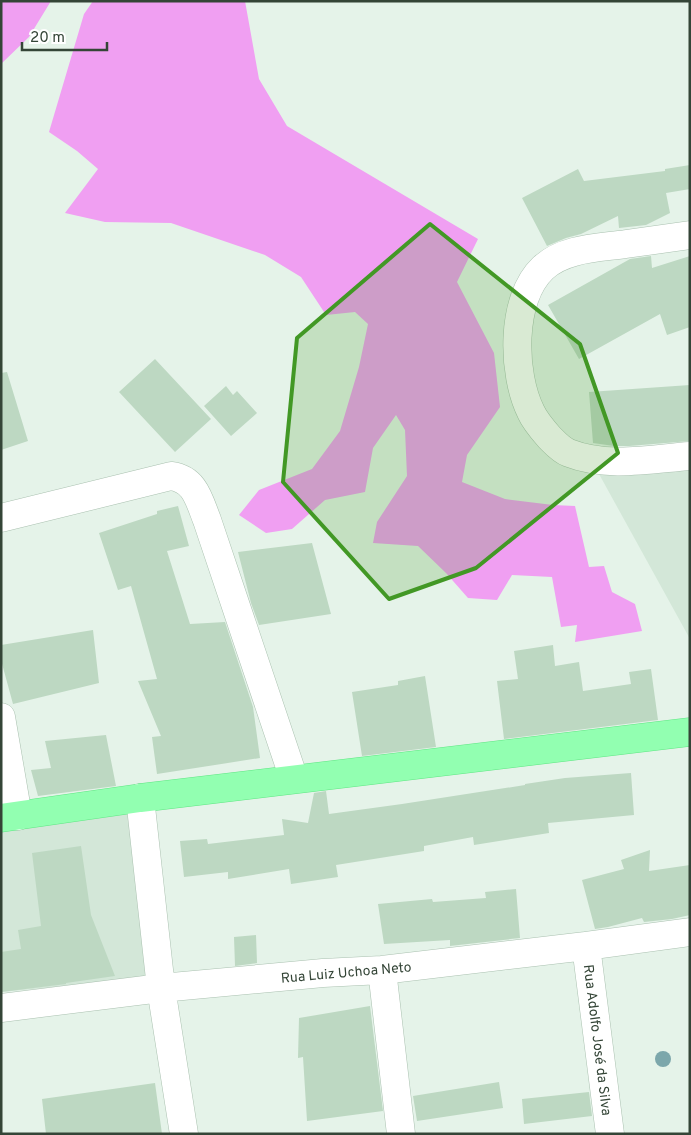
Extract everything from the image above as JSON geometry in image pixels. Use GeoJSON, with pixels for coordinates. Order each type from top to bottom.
{"type":"FeatureCollection","features":[{"type":"Feature","properties":{"kind":"main road"},"geometry":{"type":"LineString","coordinates":[[10,817],[140,798],[690,732]]}},
{"type":"Feature","properties":{"kind":"street"},"geometry":{"type":"LineString","coordinates":[[690,235],[579,250],[558,258],[543,268],[532,282],[524,298],[519,324],[518,345],[519,365],[526,400],[543,430],[556,445],[567,452],[594,460],[633,461],[690,456]]}},
{"type":"Feature","properties":{"kind":"street"},"geometry":{"type":"LineString","coordinates":[[1,518],[171,476],[178,477],[189,483],[207,520],[294,779]]}},
{"type":"Feature","properties":{"kind":"street"},"geometry":{"type":"LineString","coordinates":[[1,717],[10,817]]}},
{"type":"Feature","properties":{"kind":"street"},"geometry":{"type":"LineString","coordinates":[[140,798],[161,988],[184,1134]]}},
{"type":"Feature","properties":{"kind":"street","name":"Rua Luiz Uchoa Neto"},"geometry":{"type":"LineString","coordinates":[[1,1008],[161,988],[322,973],[382,970],[690,932]]}},
{"type":"Feature","properties":{"kind":"street","name":"Rua Adolfo José da Silva"},"geometry":{"type":"LineString","coordinates":[[586,946],[610,1134]]}},
{"type":"Feature","properties":{"kind":"street"},"geometry":{"type":"LineString","coordinates":[[382,970],[401,1134]]}},
{"type":"Feature","properties":{"kind":"highlighted area"},"geometry":{"type":"Polygon","coordinates":[[[430,224],[580,344],[618,453],[476,568],[389,599],[283,482],[297,338],[430,224]]]}},
{"type":"Feature","properties":{"kind":"shaded area"},"geometry":{"type":"Polygon","coordinates":[[[1,1],[51,1],[29,37],[1,64],[1,1]]]}},
{"type":"Feature","properties":{"kind":"shaded area"},"geometry":{"type":"Polygon","coordinates":[[[93,1],[245,1],[259,79],[287,126],[478,239],[457,282],[494,353],[500,407],[467,455],[462,482],[505,499],[575,506],[589,567],[604,566],[612,592],[635,604],[642,631],[575,642],[577,625],[561,627],[552,577],[512,575],[497,600],[468,598],[418,546],[373,543],[377,522],[407,476],[405,430],[396,415],[373,448],[365,492],[325,500],[292,529],[266,533],[239,515],[259,490],[312,469],[340,431],[359,367],[368,324],[355,312],[326,315],[301,277],[265,255],[171,223],[105,222],[65,213],[98,169],[77,151],[49,132],[84,14],[93,1]]]}},
{"type":"Feature","properties":{"kind":"shaded area"},"geometry":{"type":"Polygon","coordinates":[[[690,462],[690,639],[599,474],[690,462]]]}},
{"type":"Feature","properties":{"kind":"shaded area"},"geometry":{"type":"Polygon","coordinates":[[[129,814],[149,978],[1,992],[1,831],[129,814]]]}},
{"type":"Feature","properties":{"kind":"building"},"geometry":{"type":"Polygon","coordinates":[[[690,165],[690,189],[666,193],[670,213],[646,225],[619,228],[618,216],[581,234],[547,246],[522,198],[578,169],[584,181],[665,171],[665,169],[690,165]]]}},
{"type":"Feature","properties":{"kind":"building"},"geometry":{"type":"Polygon","coordinates":[[[651,256],[652,268],[690,256],[690,327],[667,335],[660,314],[579,359],[548,305],[630,259],[651,256]]]}},
{"type":"Feature","properties":{"kind":"building"},"geometry":{"type":"Polygon","coordinates":[[[155,359],[211,419],[175,452],[119,392],[155,359]]]}},
{"type":"Feature","properties":{"kind":"building"},"geometry":{"type":"Polygon","coordinates":[[[7,372],[28,441],[1,450],[1,373],[7,372]]]}},
{"type":"Feature","properties":{"kind":"building"},"geometry":{"type":"Polygon","coordinates":[[[690,385],[690,441],[629,446],[593,443],[589,392],[690,385]]]}},
{"type":"Feature","properties":{"kind":"building"},"geometry":{"type":"Polygon","coordinates":[[[226,386],[233,395],[237,391],[257,413],[231,436],[204,406],[226,386]]]}},
{"type":"Feature","properties":{"kind":"building"},"geometry":{"type":"Polygon","coordinates":[[[178,506],[189,546],[167,551],[190,624],[225,622],[253,707],[260,758],[157,774],[152,737],[161,736],[138,681],[157,679],[131,586],[118,590],[99,533],[157,514],[157,511],[178,506]]]}},
{"type":"Feature","properties":{"kind":"building"},"geometry":{"type":"Polygon","coordinates":[[[312,543],[331,614],[259,625],[251,603],[238,552],[312,543]]]}},
{"type":"Feature","properties":{"kind":"building"},"geometry":{"type":"Polygon","coordinates":[[[93,630],[99,683],[13,704],[1,660],[1,645],[93,630]]]}},
{"type":"Feature","properties":{"kind":"building"},"geometry":{"type":"Polygon","coordinates":[[[553,645],[555,666],[579,662],[583,691],[631,684],[629,672],[651,669],[658,720],[504,739],[497,681],[518,679],[514,651],[553,645]]]}},
{"type":"Feature","properties":{"kind":"building"},"geometry":{"type":"Polygon","coordinates":[[[425,676],[436,747],[362,756],[352,692],[398,685],[398,681],[425,676]]]}},
{"type":"Feature","properties":{"kind":"building"},"geometry":{"type":"Polygon","coordinates":[[[106,735],[116,786],[38,796],[31,770],[51,768],[45,741],[106,735]]]}},
{"type":"Feature","properties":{"kind":"building"},"geometry":{"type":"Polygon","coordinates":[[[631,773],[634,815],[548,823],[549,833],[474,845],[473,837],[424,846],[424,851],[336,865],[338,877],[291,884],[289,869],[228,879],[228,872],[184,877],[180,841],[207,839],[208,844],[284,835],[282,819],[308,823],[314,793],[326,791],[329,814],[565,778],[631,773]]]}},
{"type":"Feature","properties":{"kind":"building"},"geometry":{"type":"Polygon","coordinates":[[[81,846],[91,915],[115,976],[1,992],[1,952],[21,949],[18,930],[41,926],[32,853],[81,846]]]}},
{"type":"Feature","properties":{"kind":"building"},"geometry":{"type":"Polygon","coordinates":[[[650,850],[649,871],[690,865],[690,915],[644,922],[642,918],[595,929],[582,880],[624,869],[621,860],[650,850]]]}},
{"type":"Feature","properties":{"kind":"building"},"geometry":{"type":"Polygon","coordinates":[[[516,889],[520,938],[450,946],[450,940],[384,944],[378,904],[432,899],[433,902],[486,898],[485,892],[516,889]]]}},
{"type":"Feature","properties":{"kind":"building"},"geometry":{"type":"Polygon","coordinates":[[[256,935],[257,963],[235,966],[234,937],[256,935]]]}},
{"type":"Feature","properties":{"kind":"building"},"geometry":{"type":"Polygon","coordinates":[[[370,1006],[383,1111],[307,1121],[303,1057],[298,1058],[299,1018],[370,1006]]]}},
{"type":"Feature","properties":{"kind":"building"},"geometry":{"type":"Polygon","coordinates":[[[499,1082],[503,1108],[417,1121],[413,1096],[499,1082]]]}},
{"type":"Feature","properties":{"kind":"building"},"geometry":{"type":"Polygon","coordinates":[[[155,1083],[162,1134],[46,1134],[42,1099],[155,1083]]]}},
{"type":"Feature","properties":{"kind":"building"},"geometry":{"type":"Polygon","coordinates":[[[589,1092],[592,1116],[524,1124],[522,1099],[589,1092]]]}}]}
